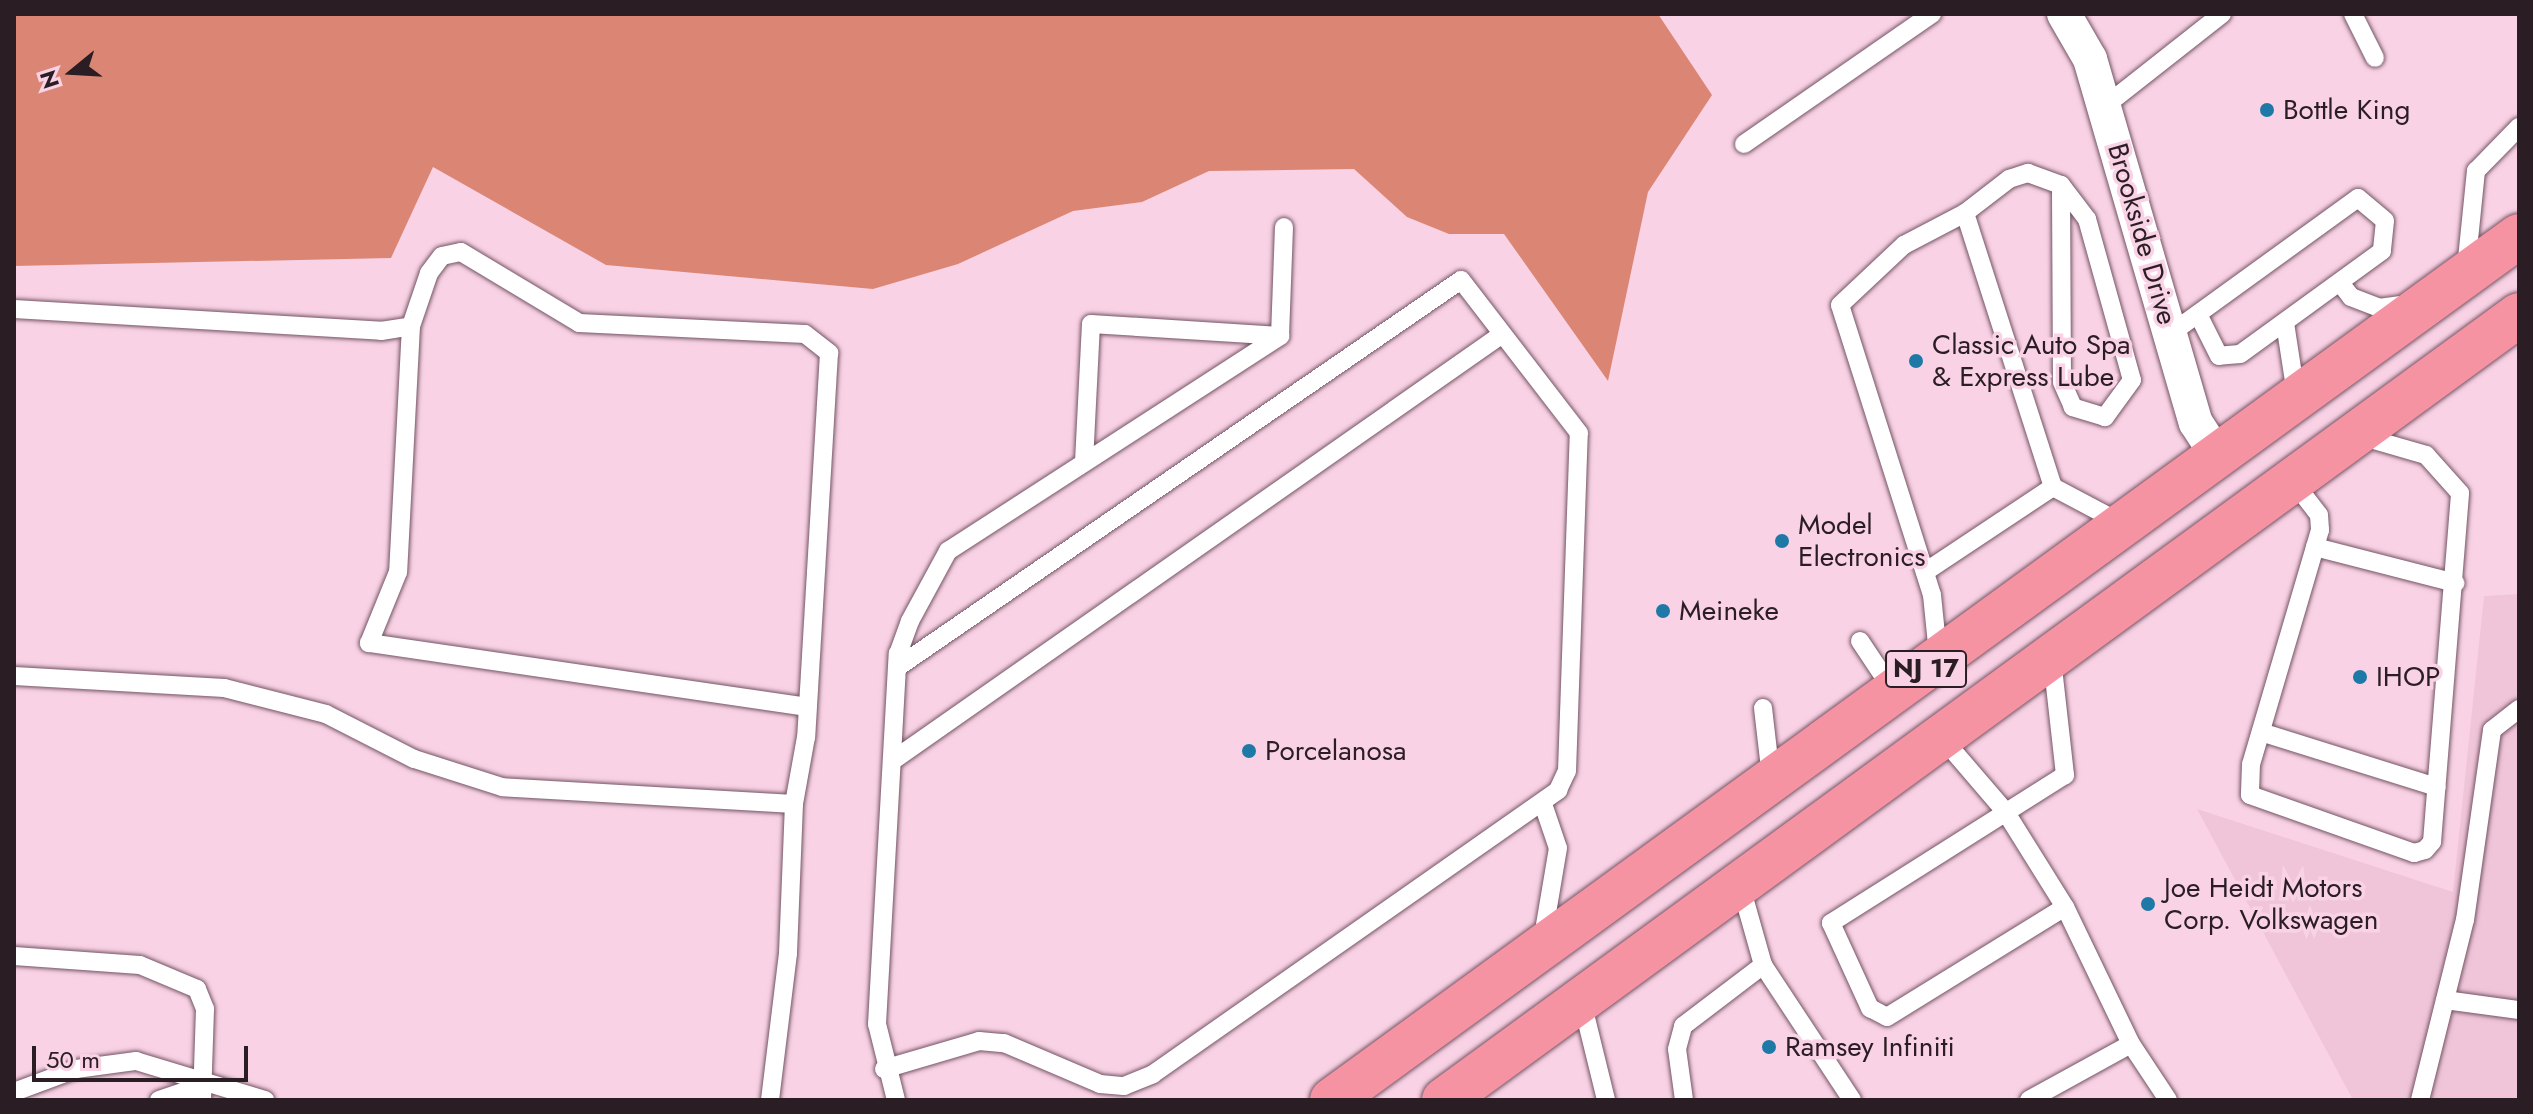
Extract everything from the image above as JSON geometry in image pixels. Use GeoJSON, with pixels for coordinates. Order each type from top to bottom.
{"type":"FeatureCollection","features":[{"type":"Feature","properties":{"kind":"highway","name":"NJ 17"},"geometry":{"type":"LineString","coordinates":[[1332,1100],[1541,944],[1939,661],[2519,236]]}},
{"type":"Feature","properties":{"kind":"highway","name":"NJ 17"},"geometry":{"type":"LineString","coordinates":[[1444,1100],[1741,887],[2291,480],[2517,321]]}},
{"type":"Feature","properties":{"kind":"street","name":"Brookside Drive"},"geometry":{"type":"LineString","coordinates":[[2064,14],[2090,59],[2196,423],[2217,455]]}},
{"type":"Feature","properties":{"kind":"lane"},"geometry":{"type":"LineString","coordinates":[[1744,144],[1932,14]]}},
{"type":"Feature","properties":{"kind":"lane"},"geometry":{"type":"LineString","coordinates":[[2105,106],[2222,14]]}},
{"type":"Feature","properties":{"kind":"lane"},"geometry":{"type":"LineString","coordinates":[[2353,14],[2375,58]]}},
{"type":"Feature","properties":{"kind":"lane"},"geometry":{"type":"LineString","coordinates":[[2465,275],[2476,171],[2519,127]]}},
{"type":"Feature","properties":{"kind":"lane"},"geometry":{"type":"LineString","coordinates":[[1939,661],[1932,595],[1840,305],[1904,245],[1965,213],[2009,179],[2028,173],[2061,185],[2087,219],[2132,380],[2105,417],[2073,407],[2062,382],[2061,185]]}},
{"type":"Feature","properties":{"kind":"lane"},"geometry":{"type":"LineString","coordinates":[[2170,334],[2358,198],[2385,221],[2382,251],[2341,284],[2240,354],[2219,356],[2198,314]]}},
{"type":"Feature","properties":{"kind":"lane"},"geometry":{"type":"LineString","coordinates":[[1965,213],[2053,487],[2123,524]]}},
{"type":"Feature","properties":{"kind":"lane"},"geometry":{"type":"LineString","coordinates":[[1280,336],[1284,227]]}},
{"type":"Feature","properties":{"kind":"lane"},"geometry":{"type":"LineString","coordinates":[[770,1100],[786,981],[794,804],[807,707],[829,353],[805,334],[579,323],[461,252],[442,256],[429,273],[411,326],[398,572],[369,643],[807,707]]}},
{"type":"Feature","properties":{"kind":"lane"},"geometry":{"type":"LineString","coordinates":[[884,1069],[979,1041],[1004,1043],[1100,1084],[1124,1086],[1153,1074],[1543,804],[1567,771],[1579,433],[1461,280],[898,667]]}},
{"type":"Feature","properties":{"kind":"lane"},"geometry":{"type":"LineString","coordinates":[[2341,284],[2351,297],[2379,308],[2429,301]]}},
{"type":"Feature","properties":{"kind":"lane"},"geometry":{"type":"LineString","coordinates":[[14,309],[381,331],[411,326]]}},
{"type":"Feature","properties":{"kind":"lane"},"geometry":{"type":"LineString","coordinates":[[2285,323],[2296,398]]}},
{"type":"Feature","properties":{"kind":"lane"},"geometry":{"type":"LineString","coordinates":[[1084,462],[1091,324],[1280,336]]}},
{"type":"Feature","properties":{"kind":"lane"},"geometry":{"type":"LineString","coordinates":[[892,761],[1501,335]]}},
{"type":"Feature","properties":{"kind":"lane"},"geometry":{"type":"LineString","coordinates":[[896,1100],[884,1069],[877,1024],[898,667],[910,621],[948,551],[1280,336]]}},
{"type":"Feature","properties":{"kind":"lane"},"geometry":{"type":"LineString","coordinates":[[2291,480],[2319,515],[2315,547],[2248,783],[2258,802],[2414,853],[2432,842],[2462,512],[2452,476],[2426,455],[2353,435]]}},
{"type":"Feature","properties":{"kind":"lane"},"geometry":{"type":"LineString","coordinates":[[1925,572],[2053,487]]}},
{"type":"Feature","properties":{"kind":"lane"},"geometry":{"type":"LineString","coordinates":[[2315,547],[2455,583]]}},
{"type":"Feature","properties":{"kind":"lane"},"geometry":{"type":"LineString","coordinates":[[1860,641],[1894,692]]}},
{"type":"Feature","properties":{"kind":"lane"},"geometry":{"type":"LineString","coordinates":[[2052,656],[2065,775],[1831,923],[1870,1008],[1887,1017],[1904,1011],[2065,907]]}},
{"type":"Feature","properties":{"kind":"lane"},"geometry":{"type":"LineString","coordinates":[[14,676],[224,688],[326,714],[414,759],[502,787],[794,804]]}},
{"type":"Feature","properties":{"kind":"lane"},"geometry":{"type":"LineString","coordinates":[[1763,708],[1772,780]]}},
{"type":"Feature","properties":{"kind":"lane"},"geometry":{"type":"LineString","coordinates":[[2420,1100],[2465,920],[2492,730],[2519,709]]}},
{"type":"Feature","properties":{"kind":"lane"},"geometry":{"type":"LineString","coordinates":[[2261,732],[2437,787]]}},
{"type":"Feature","properties":{"kind":"lane"},"geometry":{"type":"LineString","coordinates":[[1943,739],[2005,811],[2065,907],[2131,1044],[2168,1100]]}},
{"type":"Feature","properties":{"kind":"lane"},"geometry":{"type":"LineString","coordinates":[[1541,944],[1558,848],[1543,804]]}},
{"type":"Feature","properties":{"kind":"lane"},"geometry":{"type":"LineString","coordinates":[[1741,887],[1763,965],[1852,1100]]}},
{"type":"Feature","properties":{"kind":"lane"},"geometry":{"type":"LineString","coordinates":[[14,956],[140,965],[197,989],[205,1009],[203,1092]]}},
{"type":"Feature","properties":{"kind":"lane"},"geometry":{"type":"LineString","coordinates":[[1684,1100],[1677,1049],[1683,1026],[1763,965]]}},
{"type":"Feature","properties":{"kind":"lane"},"geometry":{"type":"LineString","coordinates":[[1582,1000],[1606,1100]]}},
{"type":"Feature","properties":{"kind":"lane"},"geometry":{"type":"LineString","coordinates":[[2445,1000],[2519,1010]]}},
{"type":"Feature","properties":{"kind":"lane"},"geometry":{"type":"LineString","coordinates":[[2029,1100],[2131,1044]]}},
{"type":"Feature","properties":{"kind":"lane"},"geometry":{"type":"LineString","coordinates":[[14,1092],[119,1062],[160,1063],[203,1092]]}},
{"type":"Feature","properties":{"kind":"lane"},"geometry":{"type":"LineString","coordinates":[[159,1100],[203,1092],[265,1100]]}},
{"type":"Feature","properties":{"kind":"shaded area"},"geometry":{"type":"Polygon","coordinates":[[[14,14],[1658,14],[1712,95],[1648,192],[1608,381],[1504,234],[1449,234],[1407,217],[1354,169],[1209,171],[1142,202],[1073,211],[958,264],[873,289],[606,265],[433,167],[391,258],[14,266],[14,14]]]}},
{"type":"Feature","properties":{"kind":"shaded area"},"geometry":{"type":"Polygon","coordinates":[[[2519,594],[2519,1100],[2353,1100],[2197,809],[2453,892],[2484,596],[2519,594]]]}},
{"type":"Feature","properties":{"kind":"place","name":"Bottle King"},"geometry":{"type":"Point","coordinates":[2267,110]}},
{"type":"Feature","properties":{"kind":"place","name":"Classic Auto Spa & Express Lube"},"geometry":{"type":"Point","coordinates":[1916,361]}},
{"type":"Feature","properties":{"kind":"place","name":"Model Electronics"},"geometry":{"type":"Point","coordinates":[1782,541]}},
{"type":"Feature","properties":{"kind":"place","name":"Meineke"},"geometry":{"type":"Point","coordinates":[1663,611]}},
{"type":"Feature","properties":{"kind":"place","name":"IHOP"},"geometry":{"type":"Point","coordinates":[2360,677]}},
{"type":"Feature","properties":{"kind":"place","name":"Porcelanosa"},"geometry":{"type":"Point","coordinates":[1249,751]}},
{"type":"Feature","properties":{"kind":"place","name":"Joe Heidt Motors Corp. Volkswagen"},"geometry":{"type":"Point","coordinates":[2148,904]}},
{"type":"Feature","properties":{"kind":"place","name":"Ramsey Infiniti"},"geometry":{"type":"Point","coordinates":[1769,1047]}}]}
